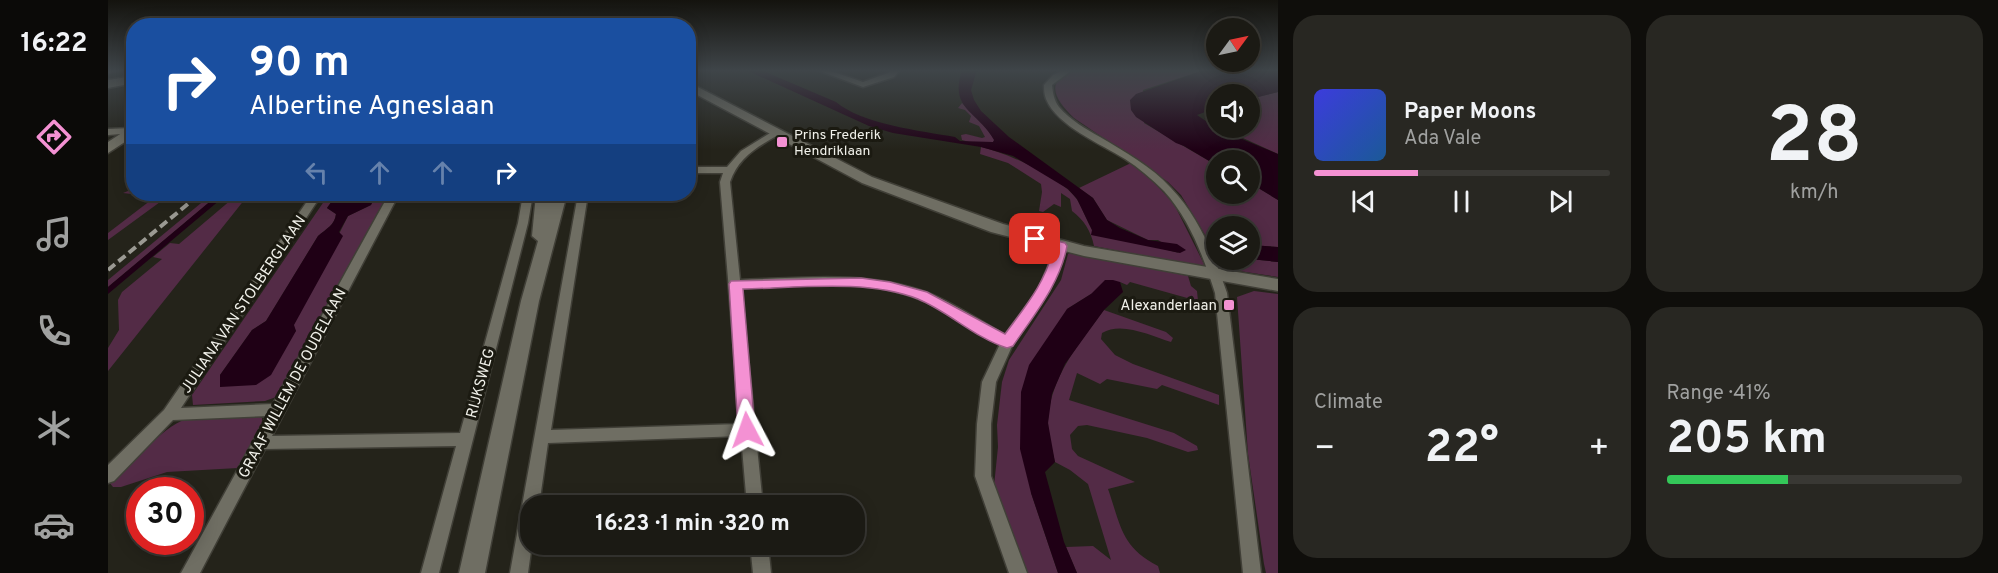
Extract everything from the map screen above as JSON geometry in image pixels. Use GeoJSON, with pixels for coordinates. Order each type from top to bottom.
{"type":"FeatureCollection","features":[{"type":"Feature","properties":{"kind":"street"},"geometry":{"type":"LineString","coordinates":[[709,97],[824,159],[903,195],[997,228],[1060,246],[1215,276],[1278,285]]}},
{"type":"Feature","properties":{"kind":"street"},"geometry":{"type":"LineString","coordinates":[[1049,97],[1054,106],[1078,126],[1137,163],[1170,192],[1200,239],[1221,293],[1252,573]]}},
{"type":"Feature","properties":{"kind":"street"},"geometry":{"type":"LineString","coordinates":[[108,132],[126,130]]}},
{"type":"Feature","properties":{"kind":"street"},"geometry":{"type":"LineString","coordinates":[[754,495],[725,182],[728,170],[742,153],[775,133]]}},
{"type":"Feature","properties":{"kind":"street"},"geometry":{"type":"LineString","coordinates":[[108,149],[126,135]]}},
{"type":"Feature","properties":{"kind":"street"},"geometry":{"type":"LineString","coordinates":[[696,170],[728,170]]}},
{"type":"Feature","properties":{"kind":"street","name":"JULIANA VAN STOLBERGLAAN"},"geometry":{"type":"LineString","coordinates":[[108,476],[169,414],[312,201]]}},
{"type":"Feature","properties":{"kind":"street","name":"GRAAF WILLEM DE OUDELAAN"},"geometry":{"type":"LineString","coordinates":[[190,573],[390,201]]}},
{"type":"Feature","properties":{"kind":"street","name":"RIJKSWEG"},"geometry":{"type":"LineString","coordinates":[[430,573],[523,223],[527,201]]}},
{"type":"Feature","properties":{"kind":"street","name":"RIJKSWEG"},"geometry":{"type":"LineString","coordinates":[[538,265],[543,201]]}},
{"type":"Feature","properties":{"kind":"street","name":"RIJKSWEG"},"geometry":{"type":"LineString","coordinates":[[472,573],[538,265],[557,201]]}},
{"type":"Feature","properties":{"kind":"street"},"geometry":{"type":"LineString","coordinates":[[519,573],[582,201]]}},
{"type":"Feature","properties":{"kind":"street"},"geometry":{"type":"LineString","coordinates":[[1018,573],[983,476],[984,423],[989,382],[1007,342],[1043,291],[1058,257],[1060,246]]}},
{"type":"Feature","properties":{"kind":"street"},"geometry":{"type":"LineString","coordinates":[[736,284],[861,283],[890,287],[922,296],[1007,342]]}},
{"type":"Feature","properties":{"kind":"street","name":"JULIANA VAN STOLBERGLAAN"},"geometry":{"type":"LineString","coordinates":[[169,414],[277,410]]}},
{"type":"Feature","properties":{"kind":"street"},"geometry":{"type":"LineString","coordinates":[[542,437],[747,430]]}},
{"type":"Feature","properties":{"kind":"street"},"geometry":{"type":"LineString","coordinates":[[260,443],[464,439]]}},
{"type":"Feature","properties":{"kind":"street"},"geometry":{"type":"LineString","coordinates":[[760,555],[762,573]]}},
{"type":"Feature","properties":{"kind":"shaded area"},"geometry":{"type":"Polygon","coordinates":[[[805,97],[824,97],[861,116],[909,129],[955,137],[960,141],[993,142],[987,130],[967,109],[960,97],[973,97],[981,111],[1009,137],[1093,198],[1107,220],[1148,240],[1177,244],[1186,250],[1180,253],[1091,235],[1092,230],[1077,199],[1068,189],[1013,156],[981,147],[893,133],[869,126],[805,97]]]}},
{"type":"Feature","properties":{"kind":"shaded area"},"geometry":{"type":"Polygon","coordinates":[[[1057,97],[1143,97],[1144,123],[1206,159],[1206,204],[1260,204],[1260,189],[1278,200],[1278,247],[1260,246],[1260,216],[1206,216],[1206,236],[1181,195],[1168,182],[1074,118],[1057,97]]]}},
{"type":"Feature","properties":{"kind":"shaded area"},"geometry":{"type":"Polygon","coordinates":[[[1133,97],[1206,97],[1206,112],[1197,115],[1206,121],[1206,138],[1240,138],[1278,154],[1278,200],[1260,189],[1260,150],[1206,150],[1206,159],[1136,117],[1131,110],[1130,100],[1133,97]]]}},
{"type":"Feature","properties":{"kind":"shaded area"},"geometry":{"type":"Polygon","coordinates":[[[1260,97],[1278,97],[1278,154],[1243,138],[1260,138],[1260,97]]]}},
{"type":"Feature","properties":{"kind":"shaded area"},"geometry":{"type":"Polygon","coordinates":[[[962,103],[983,124],[995,140],[993,142],[973,143],[962,140],[961,135],[966,134],[985,137],[979,126],[969,122],[971,116],[965,110],[958,108],[962,103]]]}},
{"type":"Feature","properties":{"kind":"shaded area"},"geometry":{"type":"Polygon","coordinates":[[[981,147],[1019,160],[1060,183],[1078,201],[1092,230],[1179,253],[1158,240],[1148,240],[1107,220],[1093,198],[1079,188],[1131,163],[1150,178],[1174,204],[1206,268],[1094,246],[1086,226],[1072,211],[1070,199],[1061,193],[1061,207],[1054,204],[1043,212],[1039,211],[1041,184],[1008,163],[980,154],[981,147]]]}},
{"type":"Feature","properties":{"kind":"shaded area"},"geometry":{"type":"Polygon","coordinates":[[[150,201],[161,201],[108,240],[108,233],[150,201]]]}},
{"type":"Feature","properties":{"kind":"shaded area"},"geometry":{"type":"Polygon","coordinates":[[[204,201],[211,201],[108,287],[108,280],[204,201]]]}},
{"type":"Feature","properties":{"kind":"shaded area"},"geometry":{"type":"Polygon","coordinates":[[[211,201],[219,201],[108,294],[108,287],[211,201]]]}},
{"type":"Feature","properties":{"kind":"shaded area"},"geometry":{"type":"Polygon","coordinates":[[[230,201],[243,201],[108,371],[108,348],[119,330],[118,300],[122,292],[162,259],[153,257],[170,243],[179,244],[230,201]]]}},
{"type":"Feature","properties":{"kind":"shaded area"},"geometry":{"type":"Polygon","coordinates":[[[324,201],[332,201],[327,208],[336,214],[334,221],[318,236],[266,321],[252,330],[220,375],[220,387],[296,331],[293,326],[348,216],[371,205],[373,201],[384,201],[276,397],[265,401],[193,405],[192,395],[324,201]]]}},
{"type":"Feature","properties":{"kind":"shaded area"},"geometry":{"type":"Polygon","coordinates":[[[332,201],[373,201],[371,205],[348,216],[339,232],[343,236],[294,325],[296,331],[271,375],[256,385],[220,387],[220,375],[252,330],[266,321],[318,236],[334,221],[336,214],[327,208],[332,201]]]}},
{"type":"Feature","properties":{"kind":"shaded area"},"geometry":{"type":"Polygon","coordinates":[[[1260,246],[1278,247],[1278,262],[1260,260],[1260,246]]]}},
{"type":"Feature","properties":{"kind":"shaded area"},"geometry":{"type":"Polygon","coordinates":[[[1074,252],[1188,276],[1191,286],[1197,291],[1198,301],[1130,282],[1127,285],[1120,282],[1091,294],[1067,309],[1031,493],[1058,573],[1026,573],[994,486],[1002,382],[1009,360],[1061,280],[1068,254],[1074,252]]]}},
{"type":"Feature","properties":{"kind":"shaded area"},"geometry":{"type":"Polygon","coordinates":[[[1260,260],[1278,262],[1278,277],[1232,270],[1260,270],[1260,260]]]}},
{"type":"Feature","properties":{"kind":"shaded area"},"geometry":{"type":"Polygon","coordinates":[[[1105,280],[1120,282],[1123,292],[1104,310],[1065,364],[1052,394],[1048,423],[1055,462],[1045,472],[1064,542],[1077,573],[1058,573],[1031,493],[1020,449],[1021,392],[1029,365],[1067,309],[1091,294],[1105,280]]]}},
{"type":"Feature","properties":{"kind":"shaded area"},"geometry":{"type":"Polygon","coordinates":[[[1254,291],[1278,294],[1278,573],[1266,573],[1248,454],[1237,297],[1254,291]]]}},
{"type":"Feature","properties":{"kind":"shaded area"},"geometry":{"type":"Polygon","coordinates":[[[1104,310],[1166,332],[1173,338],[1171,342],[1118,328],[1102,333],[1101,339],[1115,355],[1133,364],[1219,395],[1219,405],[1162,385],[1157,389],[1107,379],[1100,384],[1077,373],[1069,400],[1174,433],[1197,446],[1198,450],[1188,452],[1147,438],[1087,425],[1078,426],[1070,435],[1072,449],[1078,456],[1135,482],[1108,489],[1120,525],[1129,543],[1146,559],[1158,566],[1160,573],[1077,573],[1066,547],[1093,546],[1111,560],[1088,484],[1055,462],[1048,421],[1054,390],[1067,362],[1104,310]]]}},
{"type":"Feature","properties":{"kind":"shaded area"},"geometry":{"type":"Polygon","coordinates":[[[257,416],[262,418],[262,423],[238,468],[167,472],[152,477],[126,477],[126,485],[113,487],[109,482],[157,438],[186,419],[257,416]]]}},
{"type":"Feature","properties":{"kind":"railway"},"geometry":{"type":"LineString","coordinates":[[108,270],[192,201]]}},
{"type":"Feature","properties":{"kind":"place","name":"Prins Frederik Hendriklaan"},"geometry":{"type":"Point","coordinates":[782,142]}},
{"type":"Feature","properties":{"kind":"place","name":"Alexanderlaan"},"geometry":{"type":"Point","coordinates":[1229,305]}},
{"type":"Feature","properties":{"kind":"route"},"geometry":{"type":"LineString","coordinates":[[747,430],[736,284],[861,283],[890,287],[922,296],[1007,342],[1043,291],[1058,257],[1060,246],[1035,239]]}}]}
